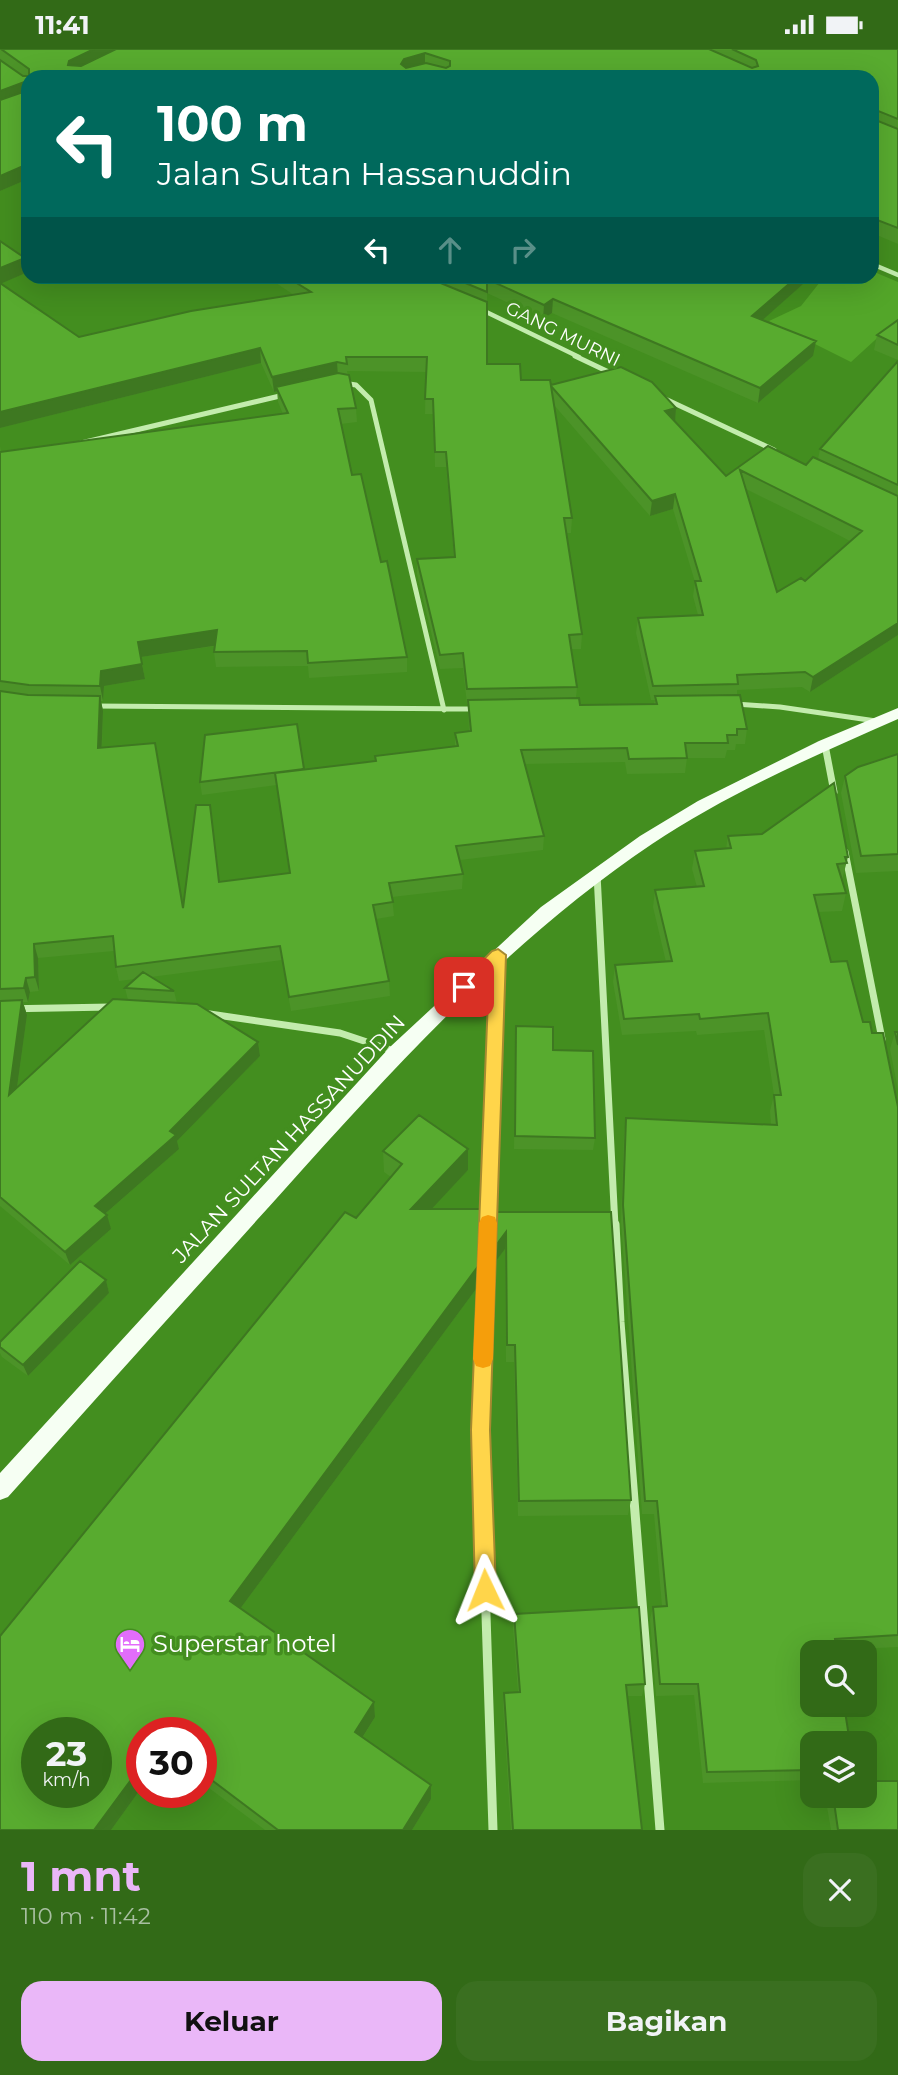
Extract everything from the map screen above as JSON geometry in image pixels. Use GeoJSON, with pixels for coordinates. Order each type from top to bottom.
{"type":"FeatureCollection","features":[{"type":"Feature","properties":{"kind":"main road","name":"JALAN SULTAN HASSANUDDIN"},"geometry":{"type":"LineString","coordinates":[[0,1489],[397,1052],[498,955],[597,873],[704,806],[825,745],[898,713]]}},
{"type":"Feature","properties":{"kind":"street"},"geometry":{"type":"LineString","coordinates":[[879,267],[898,275]]}},
{"type":"Feature","properties":{"kind":"street","name":"GANG MURNI"},"geometry":{"type":"LineString","coordinates":[[466,304],[496,315],[625,380]]}},
{"type":"Feature","properties":{"kind":"street"},"geometry":{"type":"LineString","coordinates":[[339,382],[356,385],[371,400],[444,710]]}},
{"type":"Feature","properties":{"kind":"street"},"geometry":{"type":"LineString","coordinates":[[650,391],[783,454]]}},
{"type":"Feature","properties":{"kind":"street"},"geometry":{"type":"LineString","coordinates":[[68,446],[298,392]]}},
{"type":"Feature","properties":{"kind":"street"},"geometry":{"type":"LineString","coordinates":[[732,704],[780,707],[878,721]]}},
{"type":"Feature","properties":{"kind":"street"},"geometry":{"type":"LineString","coordinates":[[87,706],[485,709]]}},
{"type":"Feature","properties":{"kind":"street"},"geometry":{"type":"LineString","coordinates":[[825,745],[835,799]]}},
{"type":"Feature","properties":{"kind":"street"},"geometry":{"type":"LineString","coordinates":[[843,840],[882,1042]]}},
{"type":"Feature","properties":{"kind":"street"},"geometry":{"type":"LineString","coordinates":[[597,873],[620,1322],[660,1830]]}},
{"type":"Feature","properties":{"kind":"street"},"geometry":{"type":"LineString","coordinates":[[493,1830],[480,1430],[498,955]]}},
{"type":"Feature","properties":{"kind":"street"},"geometry":{"type":"LineString","coordinates":[[0,1009],[125,1008]]}},
{"type":"Feature","properties":{"kind":"street"},"geometry":{"type":"LineString","coordinates":[[198,1012],[340,1033],[397,1052]]}},
{"type":"Feature","properties":{"kind":"green space"},"geometry":{"type":"Polygon","coordinates":[[[879,274],[898,282],[898,319],[851,362],[769,321],[801,306],[818,284],[879,284],[879,274]]]}},
{"type":"Feature","properties":{"kind":"building"},"geometry":{"type":"Polygon","coordinates":[[[1,49],[94,49],[69,61],[68,65],[81,66],[116,49],[709,49],[752,68],[758,66],[756,60],[732,49],[898,49],[898,119],[879,111],[879,70],[29,70],[1,49]],[[425,53],[404,59],[401,64],[406,68],[426,63],[446,68],[450,66],[450,61],[425,53]]]}},
{"type":"Feature","properties":{"kind":"building"},"geometry":{"type":"Polygon","coordinates":[[[0,60],[21,75],[21,83],[0,91],[0,60]]]}},
{"type":"Feature","properties":{"kind":"building"},"geometry":{"type":"Polygon","coordinates":[[[21,93],[21,167],[0,176],[0,100],[21,93]]]}},
{"type":"Feature","properties":{"kind":"building"},"geometry":{"type":"Polygon","coordinates":[[[879,121],[898,129],[898,228],[879,221],[879,121]]]}},
{"type":"Feature","properties":{"kind":"building"},"geometry":{"type":"Polygon","coordinates":[[[0,241],[21,255],[21,260],[0,268],[0,241]]]}},
{"type":"Feature","properties":{"kind":"building"},"geometry":{"type":"Polygon","coordinates":[[[0,283],[79,337],[191,311],[311,292],[298,284],[443,284],[487,302],[487,364],[520,364],[521,380],[550,380],[551,385],[621,367],[652,382],[676,408],[665,411],[726,476],[768,446],[806,465],[813,457],[898,496],[898,623],[813,677],[805,672],[737,675],[738,684],[653,686],[638,618],[703,615],[695,581],[701,581],[675,494],[652,501],[551,386],[572,518],[564,518],[582,634],[569,635],[577,687],[467,689],[463,653],[440,655],[417,559],[455,557],[446,452],[435,452],[433,399],[425,399],[427,357],[346,357],[347,364],[337,362],[272,377],[260,348],[0,412],[0,283]],[[740,470],[777,592],[801,578],[805,581],[862,531],[740,470]]]}},
{"type":"Feature","properties":{"kind":"building"},"geometry":{"type":"Polygon","coordinates":[[[468,284],[487,284],[487,292],[468,284]]]}},
{"type":"Feature","properties":{"kind":"building"},"geometry":{"type":"Polygon","coordinates":[[[498,284],[789,284],[752,316],[816,341],[760,388],[553,299],[544,305],[498,284]]]}},
{"type":"Feature","properties":{"kind":"building"},"geometry":{"type":"Polygon","coordinates":[[[898,320],[898,345],[877,335],[898,320]]]}},
{"type":"Feature","properties":{"kind":"building"},"geometry":{"type":"Polygon","coordinates":[[[898,361],[898,485],[820,449],[898,361]]]}},
{"type":"Feature","properties":{"kind":"building"},"geometry":{"type":"Polygon","coordinates":[[[338,373],[349,375],[356,408],[338,409],[352,475],[361,474],[381,562],[387,561],[407,657],[308,663],[307,651],[214,652],[217,630],[138,642],[142,664],[101,671],[100,686],[29,685],[0,681],[0,452],[288,413],[276,387],[338,373]]]}},
{"type":"Feature","properties":{"kind":"building"},"geometry":{"type":"Polygon","coordinates":[[[0,691],[28,695],[100,696],[98,748],[155,743],[183,908],[196,805],[210,805],[219,882],[290,873],[275,773],[376,761],[375,756],[458,746],[455,733],[471,731],[468,700],[579,698],[580,705],[657,704],[655,696],[740,695],[747,729],[737,729],[737,735],[727,735],[728,743],[685,743],[687,758],[629,759],[627,748],[521,750],[544,836],[456,846],[463,874],[389,883],[393,902],[373,905],[389,981],[289,997],[280,946],[116,967],[113,936],[34,944],[35,977],[26,978],[24,988],[0,989],[0,691]]]}},
{"type":"Feature","properties":{"kind":"building"},"geometry":{"type":"Polygon","coordinates":[[[297,724],[304,769],[200,782],[205,735],[297,724]]]}},
{"type":"Feature","properties":{"kind":"building"},"geometry":{"type":"Polygon","coordinates":[[[898,754],[898,854],[861,856],[845,776],[858,767],[898,754]]]}},
{"type":"Feature","properties":{"kind":"building"},"geometry":{"type":"Polygon","coordinates":[[[834,783],[848,857],[845,857],[847,863],[837,864],[846,893],[814,895],[831,962],[847,961],[863,1022],[870,1022],[872,1033],[883,1033],[898,1107],[898,1635],[800,1640],[800,1717],[846,1717],[848,1731],[800,1731],[800,1770],[707,1772],[698,1684],[660,1684],[653,1607],[667,1606],[657,1501],[645,1501],[623,1205],[626,1118],[777,1125],[774,1095],[781,1095],[768,1013],[700,1019],[699,1014],[624,1019],[615,965],[672,961],[655,890],[704,886],[695,851],[731,848],[728,836],[762,834],[834,783]]]}},
{"type":"Feature","properties":{"kind":"building"},"geometry":{"type":"Polygon","coordinates":[[[143,972],[174,991],[125,988],[143,972]]]}},
{"type":"Feature","properties":{"kind":"building"},"geometry":{"type":"Polygon","coordinates":[[[113,999],[197,1004],[258,1042],[170,1131],[176,1135],[95,1206],[107,1215],[65,1252],[0,1197],[0,1001],[22,1000],[9,1095],[113,999]]]}},
{"type":"Feature","properties":{"kind":"building"},"geometry":{"type":"Polygon","coordinates":[[[516,1026],[553,1027],[553,1050],[593,1051],[595,1138],[515,1136],[516,1026]]]}},
{"type":"Feature","properties":{"kind":"building"},"geometry":{"type":"Polygon","coordinates":[[[419,1115],[468,1149],[411,1209],[481,1209],[479,1265],[230,1601],[374,1702],[355,1732],[431,1785],[403,1830],[278,1830],[217,1784],[217,1717],[126,1717],[126,1787],[112,1806],[112,1717],[21,1717],[21,1808],[110,1808],[94,1830],[0,1830],[0,1636],[345,1212],[356,1218],[402,1164],[383,1151],[419,1115]]]}},
{"type":"Feature","properties":{"kind":"building"},"geometry":{"type":"Polygon","coordinates":[[[495,1212],[611,1212],[631,1500],[519,1501],[515,1345],[507,1345],[506,1232],[494,1248],[495,1212]]]}},
{"type":"Feature","properties":{"kind":"building"},"geometry":{"type":"Polygon","coordinates":[[[80,1261],[106,1280],[23,1365],[0,1347],[0,1342],[80,1261]]]}},
{"type":"Feature","properties":{"kind":"building"},"geometry":{"type":"Polygon","coordinates":[[[639,1607],[645,1684],[626,1685],[642,1830],[513,1830],[504,1693],[520,1692],[514,1614],[639,1607]]]}},
{"type":"Feature","properties":{"kind":"building"},"geometry":{"type":"Polygon","coordinates":[[[877,1781],[898,1781],[898,1830],[838,1830],[835,1808],[877,1808],[877,1781]]]}},
{"type":"Feature","properties":{"kind":"slow traffic"},"geometry":{"type":"LineString","coordinates":[[483,1359],[488,1223]]}},
{"type":"Feature","properties":{"kind":"place","name":"Superstar hotel"},"geometry":{"type":"Point","coordinates":[130,1671]}},
{"type":"Feature","properties":{"kind":"route"},"geometry":{"type":"LineString","coordinates":[[464,987],[498,955],[480,1430],[485,1590]]}}]}
